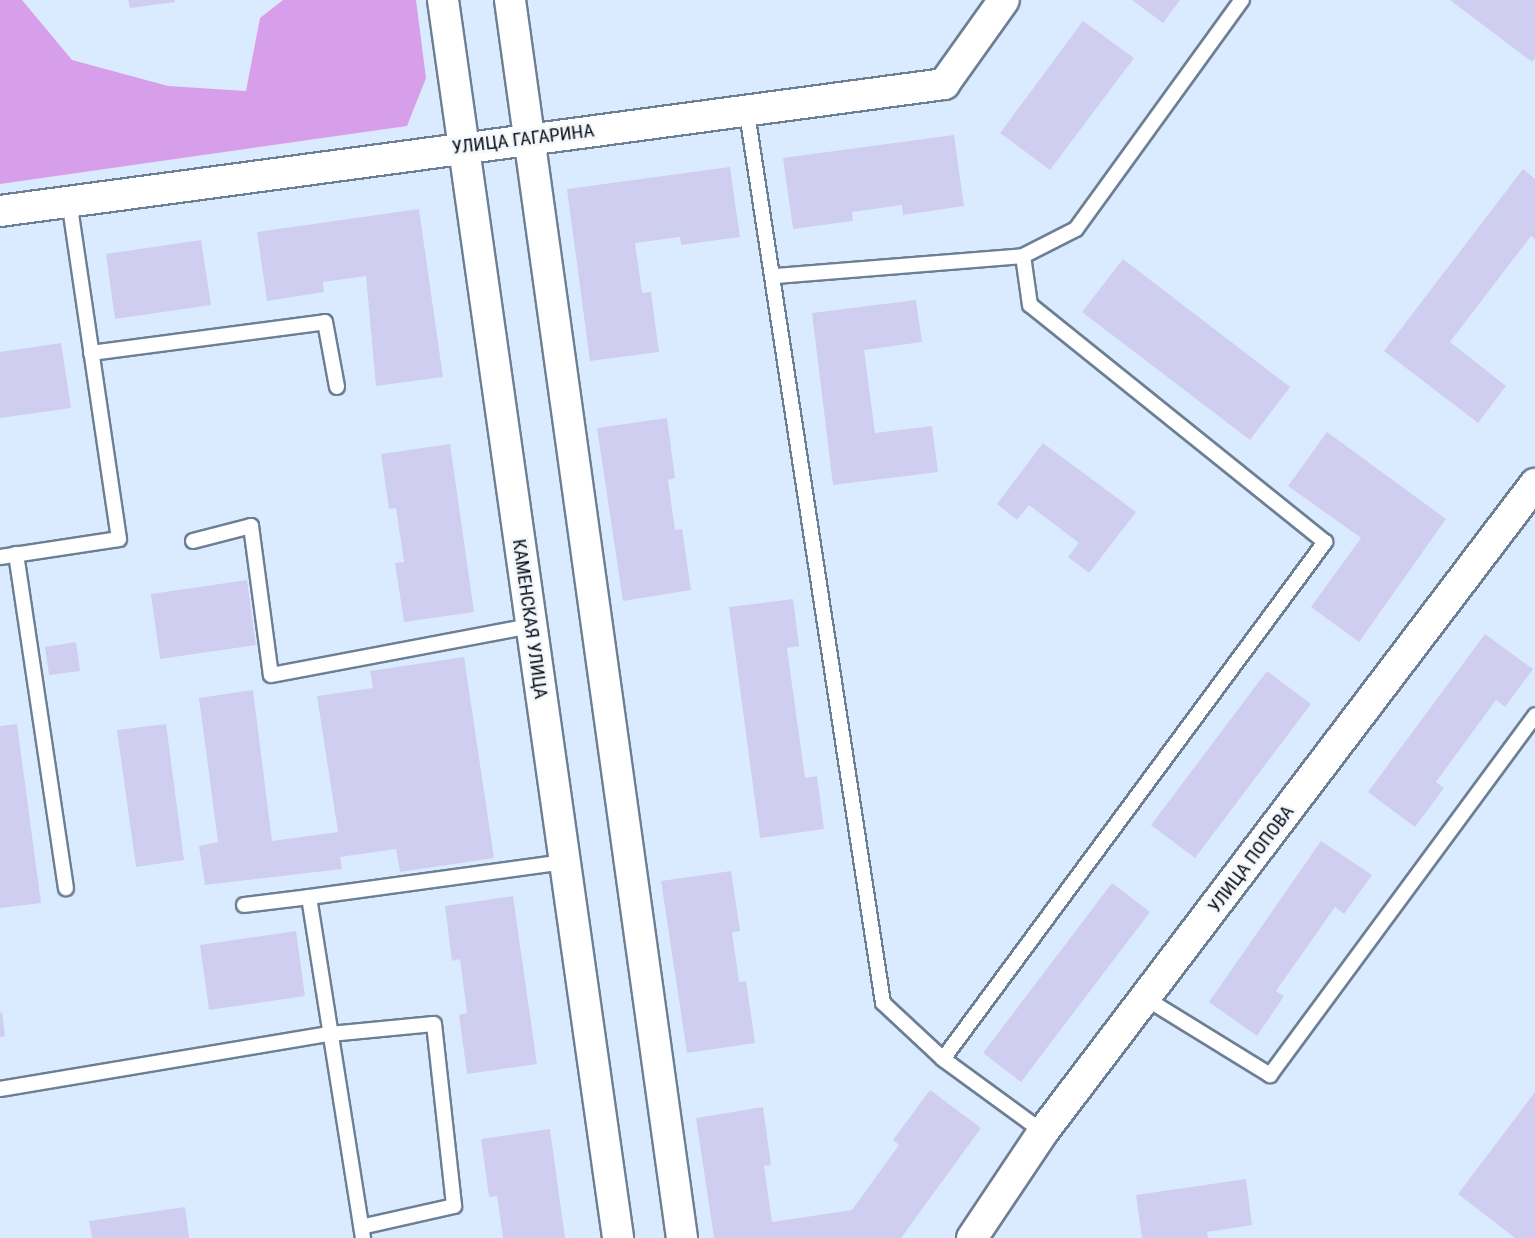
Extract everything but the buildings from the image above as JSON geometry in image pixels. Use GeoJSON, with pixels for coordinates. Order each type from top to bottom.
{"type":"FeatureCollection","features":[{"type":"Feature","properties":{"kind":"street","name":"КАМЕНСКАЯ УЛИЦА"},"geometry":{"type":"LineString","coordinates":[[443,0],[618,1238]]}},
{"type":"Feature","properties":{"kind":"street"},"geometry":{"type":"LineString","coordinates":[[510,0],[682,1238]]}},
{"type":"Feature","properties":{"kind":"street","name":"УЛИЦА ГАГАРИНА"},"geometry":{"type":"LineString","coordinates":[[0,211],[463,146],[747,113],[944,84],[1004,0]]}},
{"type":"Feature","properties":{"kind":"street","name":"УЛИЦА ПОПОВА"},"geometry":{"type":"LineString","coordinates":[[972,1238],[1043,1132],[1535,484]]}},
{"type":"Feature","properties":{"kind":"lane"},"geometry":{"type":"LineString","coordinates":[[776,276],[1023,256],[1076,229],[1242,0]]}},
{"type":"Feature","properties":{"kind":"lane"},"geometry":{"type":"LineString","coordinates":[[747,113],[776,276],[883,1003],[943,1059],[1043,1132]]}},
{"type":"Feature","properties":{"kind":"lane"},"geometry":{"type":"LineString","coordinates":[[0,557],[119,539],[69,201]]}},
{"type":"Feature","properties":{"kind":"lane"},"geometry":{"type":"LineString","coordinates":[[943,1059],[1325,542],[1030,305],[1023,256]]}},
{"type":"Feature","properties":{"kind":"lane"},"geometry":{"type":"LineString","coordinates":[[91,353],[326,322],[337,387]]}},
{"type":"Feature","properties":{"kind":"lane"},"geometry":{"type":"LineString","coordinates":[[193,541],[251,526],[271,675],[531,626]]}},
{"type":"Feature","properties":{"kind":"lane"},"geometry":{"type":"LineString","coordinates":[[16,554],[66,888]]}},
{"type":"Feature","properties":{"kind":"lane"},"geometry":{"type":"LineString","coordinates":[[1145,998],[1270,1074],[1535,715]]}},
{"type":"Feature","properties":{"kind":"lane"},"geometry":{"type":"LineString","coordinates":[[244,905],[565,862]]}},
{"type":"Feature","properties":{"kind":"lane"},"geometry":{"type":"LineString","coordinates":[[0,1089],[330,1034],[434,1024],[454,1206],[362,1233],[330,1034],[309,897]]}},
{"type":"Feature","properties":{"kind":"shaded area"},"geometry":{"type":"Polygon","coordinates":[[[0,0],[22,0],[72,60],[168,86],[246,91],[260,18],[283,0],[416,0],[426,78],[407,126],[0,184],[0,0]]]}}]}
